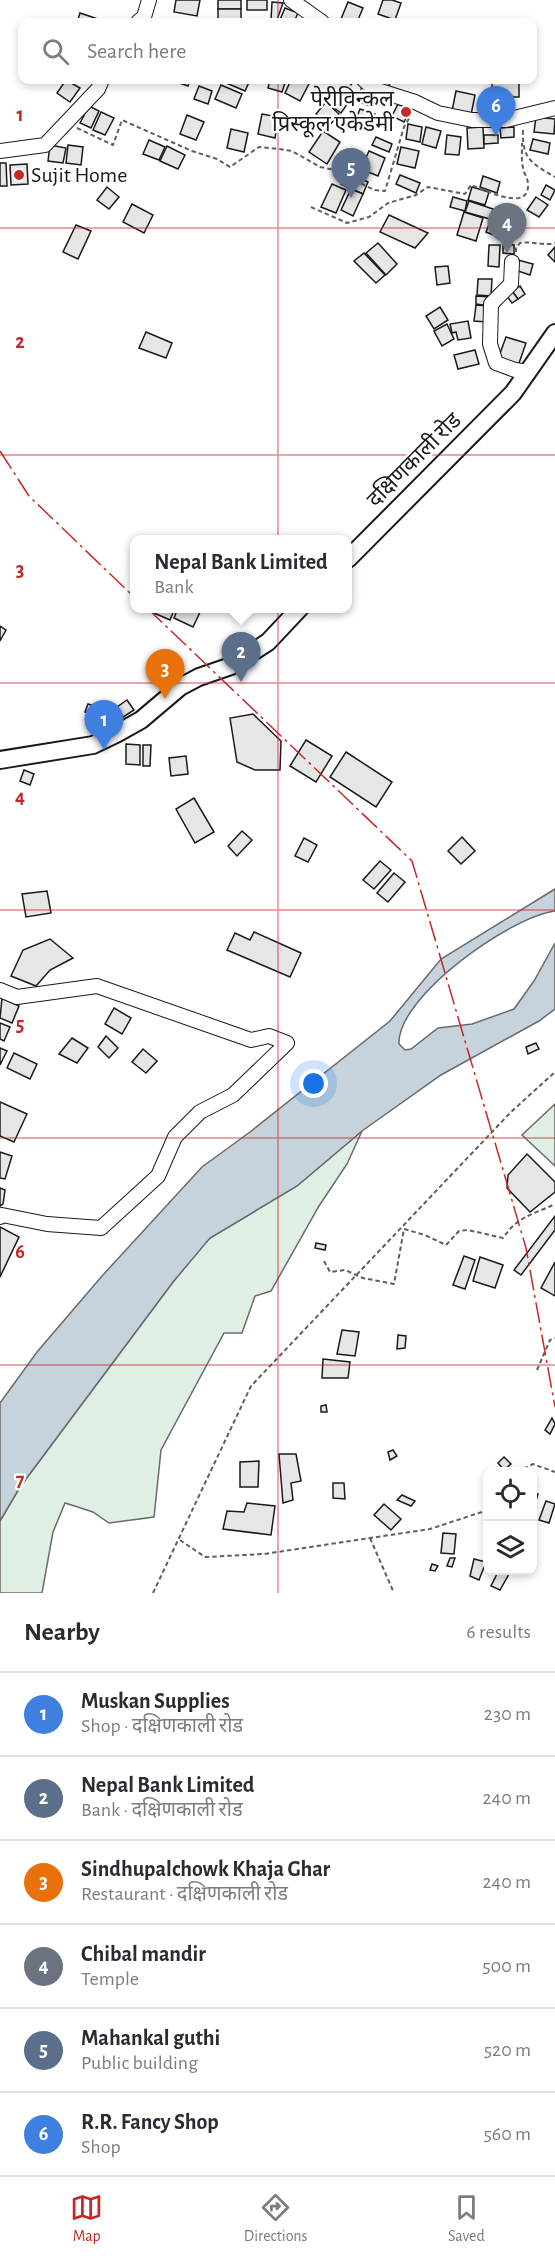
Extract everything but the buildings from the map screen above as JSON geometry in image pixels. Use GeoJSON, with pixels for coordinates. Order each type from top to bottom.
{"type":"FeatureCollection","features":[{"type":"Feature","properties":{"kind":"main road","name":"दक्षिणकाली रोड"},"geometry":{"type":"LineString","coordinates":[[352,555],[513,393],[555,333]]}},
{"type":"Feature","properties":{"kind":"main road"},"geometry":{"type":"LineString","coordinates":[[0,760],[93,745],[116,734],[141,720],[180,687],[199,677],[231,666],[268,642],[296,613]]}},
{"type":"Feature","properties":{"kind":"street"},"geometry":{"type":"LineString","coordinates":[[143,18],[149,0]]}},
{"type":"Feature","properties":{"kind":"street"},"geometry":{"type":"LineString","coordinates":[[291,0],[316,18]]}},
{"type":"Feature","properties":{"kind":"street"},"geometry":{"type":"LineString","coordinates":[[0,151],[45,145],[100,84]]}},
{"type":"Feature","properties":{"kind":"street"},"geometry":{"type":"LineString","coordinates":[[368,84],[374,89],[418,103],[438,113],[472,120],[521,118],[555,108]]}},
{"type":"Feature","properties":{"kind":"street"},"geometry":{"type":"LineString","coordinates":[[512,262],[511,284],[491,304],[490,344],[496,363],[528,372]]}},
{"type":"Feature","properties":{"kind":"street"},"geometry":{"type":"LineString","coordinates":[[0,990],[17,997],[97,986],[251,1040],[269,1036],[287,1043],[233,1095],[200,1112],[175,1137],[158,1176],[101,1228],[47,1224],[2,1215],[0,1217]]}},
{"type":"Feature","properties":{"kind":"path"},"geometry":{"type":"LineString","coordinates":[[67,123],[113,145],[122,120],[230,166],[260,147],[292,151],[320,167],[335,170],[374,190],[385,191],[404,128],[418,103]]}},
{"type":"Feature","properties":{"kind":"path"},"geometry":{"type":"LineString","coordinates":[[311,207],[347,223],[369,217],[388,203],[416,195],[428,187],[465,194],[471,185],[505,199],[516,199],[528,191],[521,159],[521,118]]}},
{"type":"Feature","properties":{"kind":"path"},"geometry":{"type":"LineString","coordinates":[[522,143],[526,157],[538,168],[555,177]]}},
{"type":"Feature","properties":{"kind":"path"},"geometry":{"type":"LineString","coordinates":[[512,262],[517,255],[516,248],[520,243],[555,243]]}},
{"type":"Feature","properties":{"kind":"path"},"geometry":{"type":"LineString","coordinates":[[153,1593],[251,1386],[511,1112],[555,1071]]}},
{"type":"Feature","properties":{"kind":"path"},"geometry":{"type":"LineString","coordinates":[[324,1261],[330,1272],[345,1270],[394,1284],[404,1229],[425,1234],[446,1245],[459,1231],[468,1230],[502,1238],[520,1218],[555,1204]]}},
{"type":"Feature","properties":{"kind":"path"},"geometry":{"type":"LineString","coordinates":[[537,1370],[550,1340],[555,1338]]}},
{"type":"Feature","properties":{"kind":"path"},"geometry":{"type":"LineString","coordinates":[[527,1467],[533,1464],[555,1472]]}},
{"type":"Feature","properties":{"kind":"path"},"geometry":{"type":"LineString","coordinates":[[179,1540],[205,1557],[264,1554],[430,1529],[483,1512]]}},
{"type":"Feature","properties":{"kind":"path"},"geometry":{"type":"LineString","coordinates":[[369,1538],[394,1593]]}},
{"type":"Feature","properties":{"kind":"green space"},"geometry":{"type":"Polygon","coordinates":[[[555,1104],[555,1166],[522,1135],[555,1104]]]}},
{"type":"Feature","properties":{"kind":"green space"},"geometry":{"type":"Polygon","coordinates":[[[362,1131],[347,1164],[319,1206],[271,1291],[255,1296],[242,1333],[224,1333],[161,1450],[154,1517],[109,1523],[93,1512],[65,1503],[53,1532],[42,1593],[0,1593],[0,1521],[20,1487],[173,1282],[210,1238],[297,1186],[362,1131]]]}},
{"type":"Feature","properties":{"kind":"shaded area"},"geometry":{"type":"Polygon","coordinates":[[[555,889],[555,911],[536,916],[512,927],[460,961],[436,982],[416,1004],[403,1025],[399,1044],[405,1050],[411,1049],[438,1028],[472,1024],[514,1009],[534,981],[555,943],[555,1009],[539,1021],[441,1075],[362,1131],[297,1186],[210,1238],[173,1282],[20,1487],[0,1521],[0,1403],[37,1352],[102,1276],[202,1167],[390,1021],[441,959],[555,889]]]}},
{"type":"Feature","properties":{"kind":"power"},"geometry":{"type":"LineString","coordinates":[[0,451],[29,496],[130,593]]}},
{"type":"Feature","properties":{"kind":"power"},"geometry":{"type":"LineString","coordinates":[[152,613],[412,861],[526,1248],[555,1407]]}},
{"type":"Feature","properties":{"kind":"place","name":"पेरीविन्कल प्रिस्कूल एकेडेमी"},"geometry":{"type":"Point","coordinates":[406,112]}},
{"type":"Feature","properties":{"kind":"place","name":"R.R. Fancy Shop"},"geometry":{"type":"Point","coordinates":[496,136]}},
{"type":"Feature","properties":{"kind":"place","name":"Sujit Home"},"geometry":{"type":"Point","coordinates":[19,175]}},
{"type":"Feature","properties":{"kind":"place","name":"Mahankal guthi"},"geometry":{"type":"Point","coordinates":[351,198]}},
{"type":"Feature","properties":{"kind":"place","name":"Chibal mandir"},"geometry":{"type":"Point","coordinates":[507,253]}},
{"type":"Feature","properties":{"kind":"place","name":"Nepal Bank Limited"},"geometry":{"type":"Point","coordinates":[241,682]}},
{"type":"Feature","properties":{"kind":"place","name":"Sindhupalchowk Khaja Ghar"},"geometry":{"type":"Point","coordinates":[165,699]}},
{"type":"Feature","properties":{"kind":"place","name":"Muskan Supplies"},"geometry":{"type":"Point","coordinates":[104,750]}}]}
